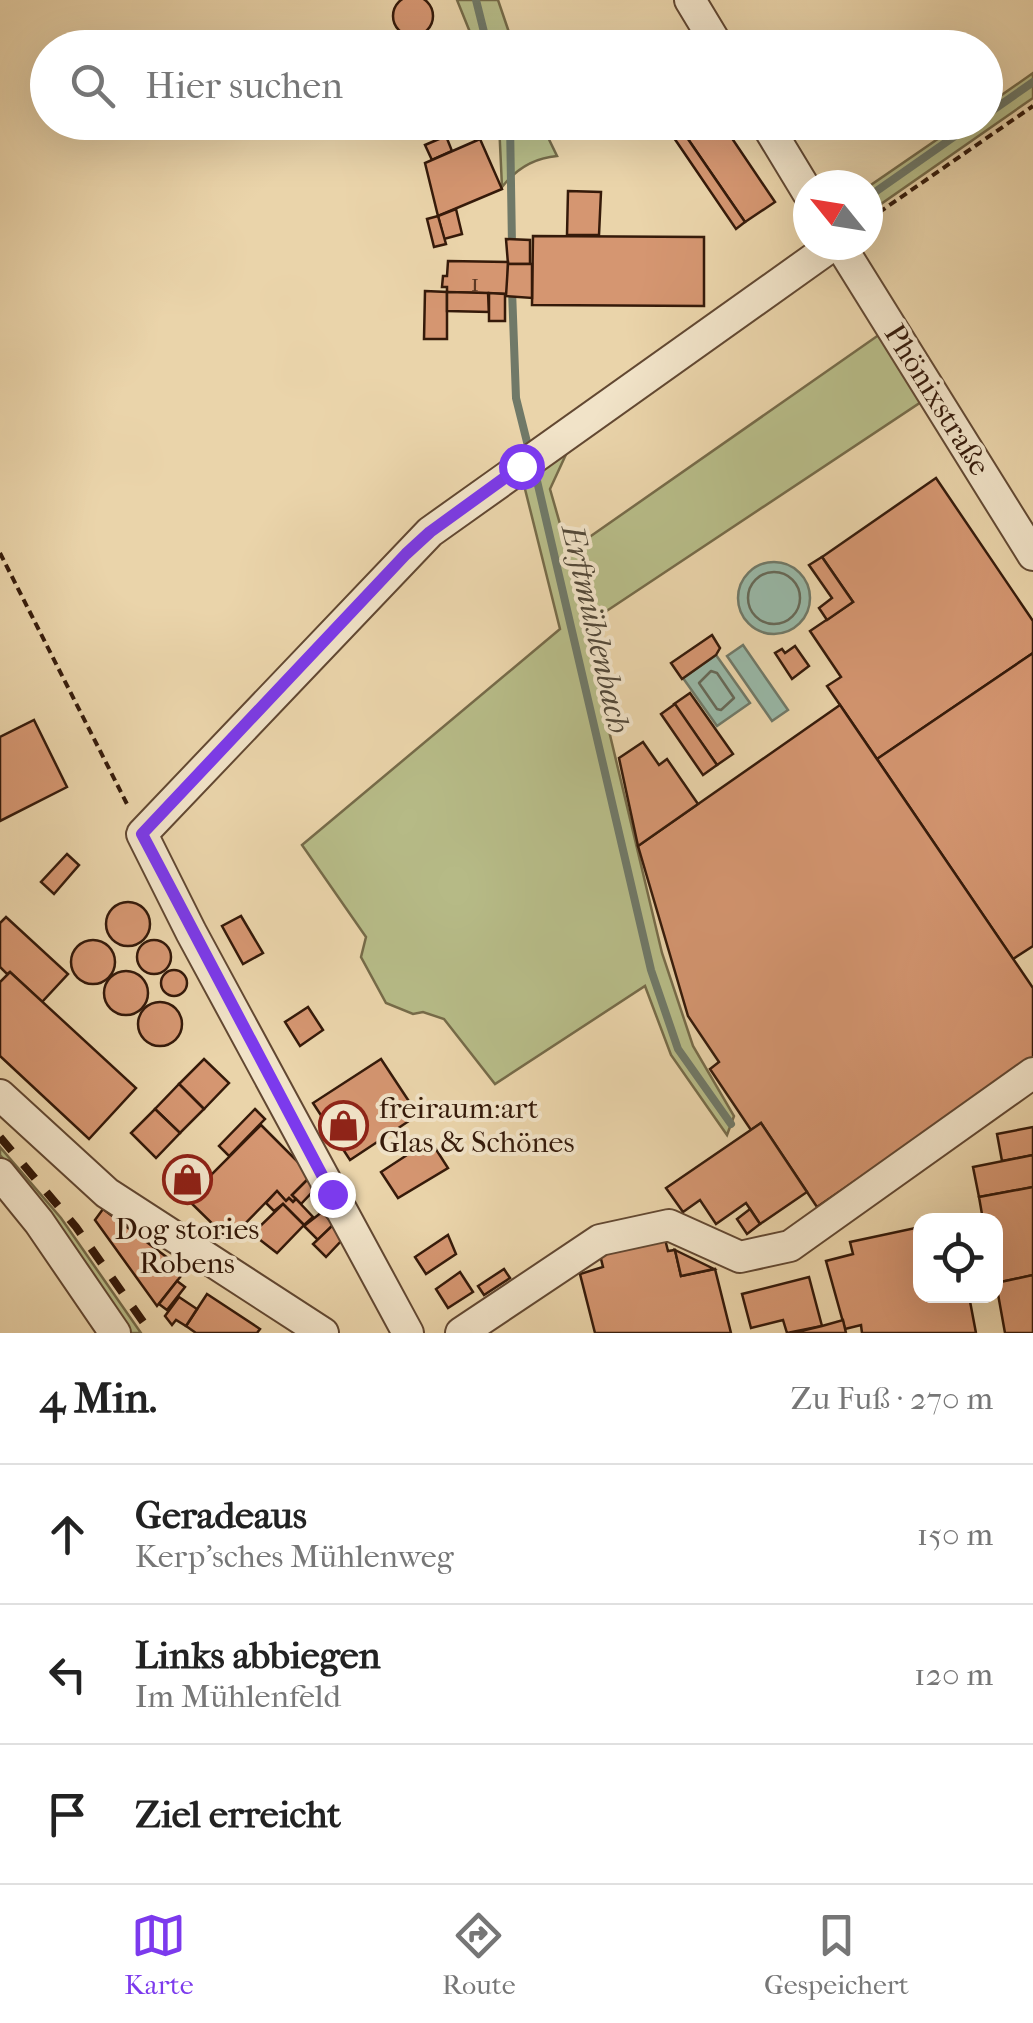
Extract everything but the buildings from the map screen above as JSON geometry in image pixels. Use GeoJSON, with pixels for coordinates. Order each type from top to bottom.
{"type":"FeatureCollection","features":[{"type":"Feature","properties":{"kind":"street"},"geometry":{"type":"LineString","coordinates":[[690,0],[708,30]]}},
{"type":"Feature","properties":{"kind":"street"},"geometry":{"type":"LineString","coordinates":[[776,140],[794,170]]}},
{"type":"Feature","properties":{"kind":"street"},"geometry":{"type":"LineString","coordinates":[[408,1333],[142,834],[430,532],[815,260]]}},
{"type":"Feature","properties":{"kind":"street","name":"Phönixstraße"},"geometry":{"type":"LineString","coordinates":[[846,260],[1033,555]]}},
{"type":"Feature","properties":{"kind":"street"},"geometry":{"type":"LineString","coordinates":[[461,1333],[600,1240],[669,1224],[740,1257],[790,1246],[1033,1074]]}},
{"type":"Feature","properties":{"kind":"street"},"geometry":{"type":"LineString","coordinates":[[0,1094],[107,1192],[322,1333]]}},
{"type":"Feature","properties":{"kind":"street"},"geometry":{"type":"LineString","coordinates":[[0,1174],[49,1236],[115,1333]]}},
{"type":"Feature","properties":{"kind":"path"},"geometry":{"type":"LineString","coordinates":[[1003,127],[1033,106]]}},
{"type":"Feature","properties":{"kind":"path"},"geometry":{"type":"LineString","coordinates":[[883,210],[984,140]]}},
{"type":"Feature","properties":{"kind":"path"},"geometry":{"type":"LineString","coordinates":[[0,554],[142,834]]}},
{"type":"Feature","properties":{"kind":"green space"},"geometry":{"type":"Polygon","coordinates":[[[457,0],[498,0],[508,30],[469,30],[457,0]]]}},
{"type":"Feature","properties":{"kind":"green space"},"geometry":{"type":"Polygon","coordinates":[[[1033,73],[1033,98],[1003,119],[1003,94],[1033,73]]]}},
{"type":"Feature","properties":{"kind":"green space"},"geometry":{"type":"Polygon","coordinates":[[[500,140],[549,140],[557,156],[526,166],[502,187],[500,140]]]}},
{"type":"Feature","properties":{"kind":"green space"},"geometry":{"type":"Polygon","coordinates":[[[936,140],[973,140],[883,203],[883,177],[936,140]]]}},
{"type":"Feature","properties":{"kind":"green space"},"geometry":{"type":"Polygon","coordinates":[[[883,332],[924,400],[584,626],[662,953],[693,1046],[734,1116],[727,1135],[671,1055],[645,986],[495,1084],[444,1019],[423,1012],[413,1014],[386,1003],[361,957],[366,937],[302,845],[560,629],[522,477],[568,450],[550,489],[568,552],[883,332]]]}},
{"type":"Feature","properties":{"kind":"green space"},"geometry":{"type":"Polygon","coordinates":[[[0,1147],[61,1218],[141,1333],[128,1333],[28,1186],[0,1155],[0,1147]]]}},
{"type":"Feature","properties":{"kind":"water"},"geometry":{"type":"Polygon","coordinates":[[[774,562],[799,573],[810,598],[799,623],[774,634],[749,623],[738,598],[749,573],[774,562]]]}},
{"type":"Feature","properties":{"kind":"water"},"geometry":{"type":"Polygon","coordinates":[[[743,645],[788,710],[772,721],[727,656],[743,645]]]}},
{"type":"Feature","properties":{"kind":"water"},"geometry":{"type":"Polygon","coordinates":[[[716,655],[750,703],[717,726],[683,678],[716,655]]]}},
{"type":"Feature","properties":{"kind":"waterway","name":"Erftmühlenbach"},"geometry":{"type":"LineString","coordinates":[[476,0],[484,30]]}},
{"type":"Feature","properties":{"kind":"waterway"},"geometry":{"type":"LineString","coordinates":[[1003,103],[1033,82]]}},
{"type":"Feature","properties":{"kind":"waterway","name":"Erftmühlenbach"},"geometry":{"type":"LineString","coordinates":[[510,140],[512,246]]}},
{"type":"Feature","properties":{"kind":"waterway"},"geometry":{"type":"LineString","coordinates":[[883,186],[949,140]]}},
{"type":"Feature","properties":{"kind":"waterway","name":"Erftmühlenbach"},"geometry":{"type":"LineString","coordinates":[[512,290],[516,398],[529,450]]}},
{"type":"Feature","properties":{"kind":"waterway","name":"Erftmühlenbach"},"geometry":{"type":"LineString","coordinates":[[534,468],[651,970],[678,1049],[731,1124]]}},
{"type":"Feature","properties":{"kind":"railway"},"geometry":{"type":"LineString","coordinates":[[0,1137],[76,1227],[151,1333]]}},
{"type":"Feature","properties":{"kind":"place","name":"freiraum:art Glas & Schönes"},"geometry":{"type":"Point","coordinates":[344,1125]}},
{"type":"Feature","properties":{"kind":"place","name":"Dog stories Robens"},"geometry":{"type":"Point","coordinates":[187,1180]}},
{"type":"Feature","properties":{"kind":"route"},"geometry":{"type":"LineString","coordinates":[[332,1194],[142,834],[406,554],[521,466]]}}]}
